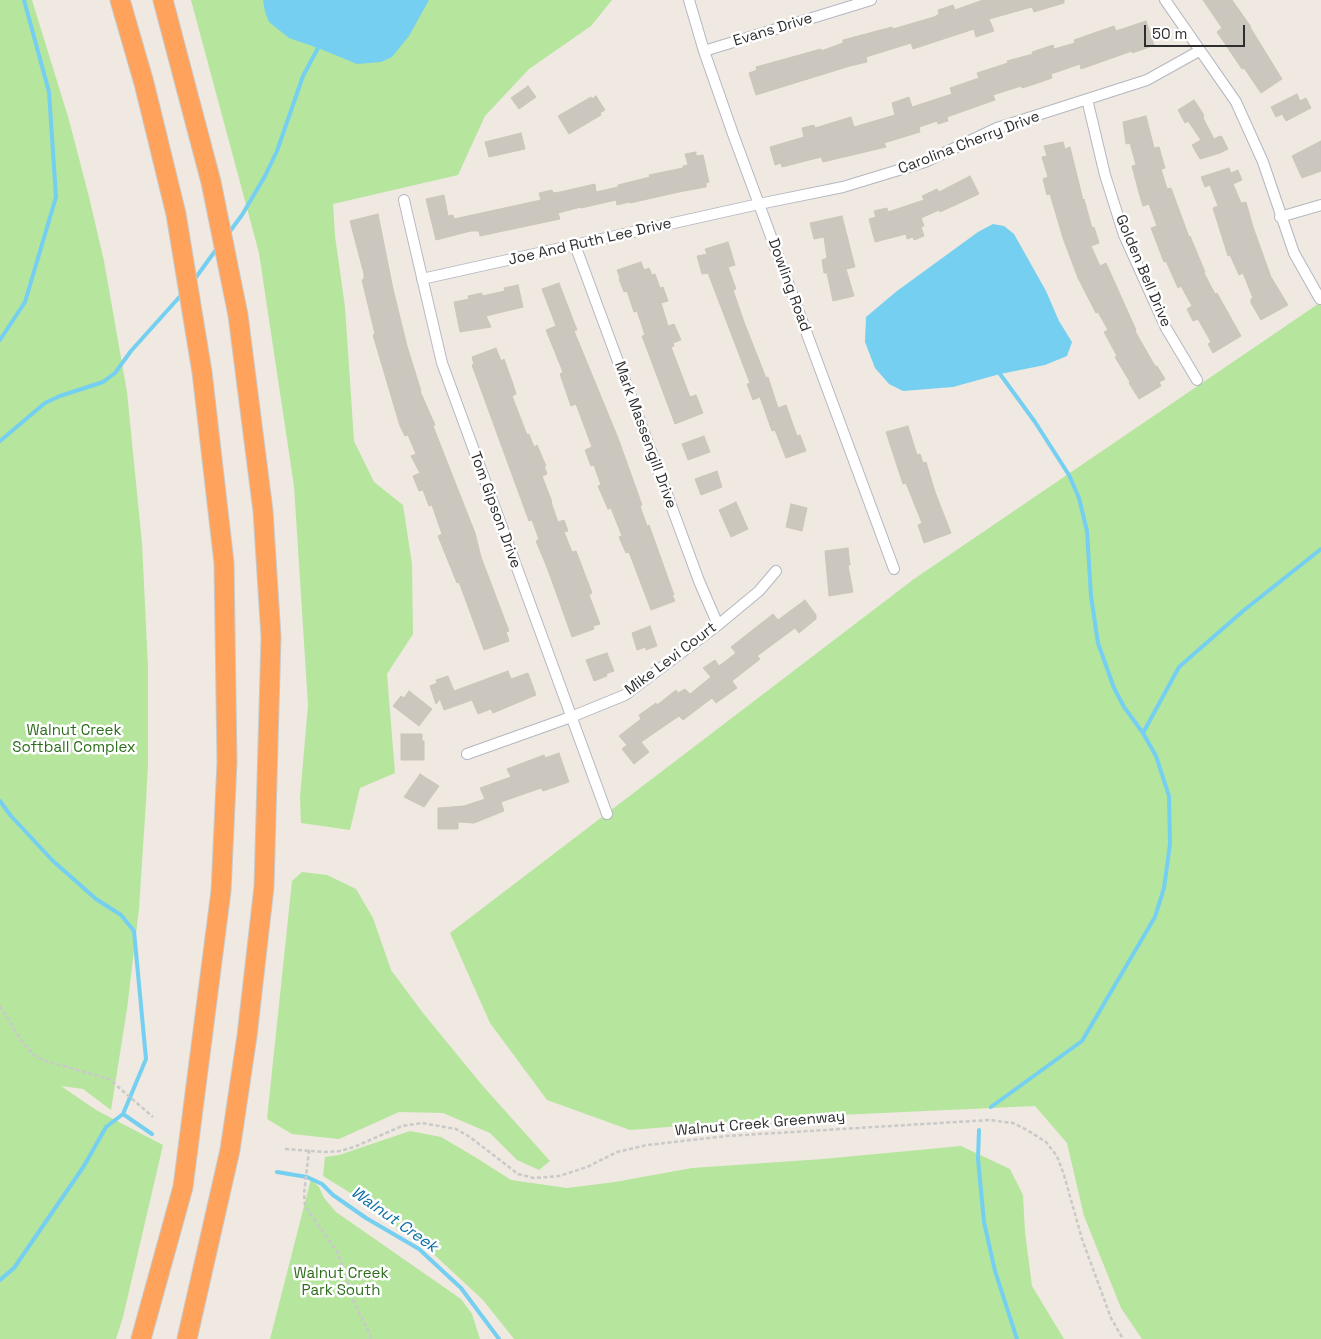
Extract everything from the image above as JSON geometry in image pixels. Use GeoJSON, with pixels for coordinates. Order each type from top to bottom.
{"type":"FeatureCollection","features":[{"type":"Feature","properties":{"kind":"highway"},"geometry":{"type":"LineString","coordinates":[[120,0],[144,83],[176,214],[202,372],[224,573],[227,762],[221,891],[183,1187],[141,1339]]}},
{"type":"Feature","properties":{"kind":"highway"},"geometry":{"type":"LineString","coordinates":[[163,0],[212,182],[238,315],[263,511],[271,637],[264,887],[252,996],[230,1150],[187,1339]]}},
{"type":"Feature","properties":{"kind":"street","name":"Dowling Road"},"geometry":{"type":"LineString","coordinates":[[689,0],[704,51],[759,204],[894,569]]}},
{"type":"Feature","properties":{"kind":"street","name":"Evans Drive"},"geometry":{"type":"LineString","coordinates":[[704,51],[871,0]]}},
{"type":"Feature","properties":{"kind":"street"},"geometry":{"type":"LineString","coordinates":[[1165,0],[1236,102],[1264,162],[1280,217],[1294,253],[1320,299]]}},
{"type":"Feature","properties":{"kind":"street","name":"Carolina Cherry Drive"},"geometry":{"type":"LineString","coordinates":[[759,204],[843,187],[925,162],[997,128],[1147,80],[1199,51]]}},
{"type":"Feature","properties":{"kind":"street","name":"Golden Bell Drive"},"geometry":{"type":"LineString","coordinates":[[1087,99],[1106,175],[1124,235],[1166,328],[1197,380]]}},
{"type":"Feature","properties":{"kind":"street","name":"Tom Gipson Drive"},"geometry":{"type":"LineString","coordinates":[[404,200],[442,363],[607,814]]}},
{"type":"Feature","properties":{"kind":"street","name":"Joe And Ruth Lee Drive"},"geometry":{"type":"LineString","coordinates":[[422,279],[759,204]]}},
{"type":"Feature","properties":{"kind":"street"},"geometry":{"type":"LineString","coordinates":[[1280,217],[1321,205]]}},
{"type":"Feature","properties":{"kind":"street","name":"Mark Massengill Drive"},"geometry":{"type":"LineString","coordinates":[[575,245],[699,581],[718,625]]}},
{"type":"Feature","properties":{"kind":"street","name":"Mike Levi Court"},"geometry":{"type":"LineString","coordinates":[[467,754],[625,695],[718,625],[759,591],[776,571]]}},
{"type":"Feature","properties":{"kind":"path"},"geometry":{"type":"LineString","coordinates":[[0,1006],[21,1040],[34,1055],[54,1063],[109,1079],[153,1117]]}},
{"type":"Feature","properties":{"kind":"path","name":"Walnut Creek Greenway"},"geometry":{"type":"LineString","coordinates":[[285,1149],[340,1150],[354,1147],[402,1126],[422,1123],[456,1129],[470,1137],[518,1174],[534,1178],[559,1176],[587,1167],[617,1152],[647,1145],[727,1136],[988,1120],[1012,1123],[1046,1142],[1056,1156],[1064,1175],[1082,1239],[1112,1318],[1123,1339]]}},
{"type":"Feature","properties":{"kind":"path"},"geometry":{"type":"LineString","coordinates":[[309,1150],[304,1194],[305,1206],[338,1253],[353,1300],[372,1339]]}},
{"type":"Feature","properties":{"kind":"green space","name":"Walnut Creek Softball Complex"},"geometry":{"type":"Polygon","coordinates":[[[0,0],[32,0],[69,120],[104,261],[127,392],[142,543],[148,667],[148,765],[139,909],[127,1009],[111,1110],[83,1089],[61,1086],[96,1110],[163,1145],[123,1317],[116,1339],[0,1339],[0,0]]]}},
{"type":"Feature","properties":{"kind":"green space"},"geometry":{"type":"Polygon","coordinates":[[[191,0],[612,0],[591,26],[529,69],[485,116],[458,175],[333,204],[335,236],[345,307],[354,441],[374,482],[403,505],[412,564],[413,634],[387,674],[395,773],[360,788],[350,830],[301,823],[300,797],[308,705],[294,486],[259,253],[191,0]]]}},
{"type":"Feature","properties":{"kind":"green space"},"geometry":{"type":"Polygon","coordinates":[[[1321,302],[1321,1339],[1142,1339],[1121,1308],[1084,1216],[1067,1143],[1035,1106],[795,1117],[630,1130],[547,1100],[490,1023],[450,933],[914,579],[1321,302]]]}},
{"type":"Feature","properties":{"kind":"green space"},"geometry":{"type":"Polygon","coordinates":[[[302,872],[327,875],[356,889],[373,918],[391,970],[423,1013],[482,1085],[550,1161],[539,1170],[517,1160],[490,1133],[443,1113],[399,1112],[339,1139],[292,1134],[267,1119],[292,881],[302,872]]]}},
{"type":"Feature","properties":{"kind":"green space"},"geometry":{"type":"Polygon","coordinates":[[[410,1131],[441,1137],[511,1180],[567,1188],[615,1182],[692,1168],[823,1159],[961,1146],[1010,1169],[1023,1195],[1025,1232],[1032,1286],[1064,1339],[514,1339],[483,1300],[414,1236],[383,1219],[357,1197],[323,1176],[325,1157],[339,1155],[410,1131]]]}},
{"type":"Feature","properties":{"kind":"green space","name":"Walnut Creek Park South"},"geometry":{"type":"Polygon","coordinates":[[[311,1179],[319,1187],[324,1198],[336,1212],[461,1299],[472,1314],[480,1339],[270,1339],[311,1179]]]}},
{"type":"Feature","properties":{"kind":"water"},"geometry":{"type":"Polygon","coordinates":[[[263,0],[429,0],[409,36],[392,57],[381,62],[357,64],[289,38],[269,22],[263,0]]]}},
{"type":"Feature","properties":{"kind":"water"},"geometry":{"type":"Polygon","coordinates":[[[993,224],[1004,226],[1014,234],[1046,291],[1059,321],[1072,342],[1067,356],[1045,365],[1000,374],[953,387],[903,391],[889,384],[875,368],[865,342],[866,317],[897,291],[978,232],[993,224]]]}},
{"type":"Feature","properties":{"kind":"building"},"geometry":{"type":"Polygon","coordinates":[[[983,0],[1064,0],[1064,3],[1034,12],[1032,7],[989,19],[994,31],[976,37],[974,29],[913,49],[911,43],[866,57],[867,62],[756,95],[749,73],[757,70],[756,67],[821,49],[821,51],[843,43],[843,40],[892,27],[893,29],[934,17],[939,14],[938,10],[953,5],[955,10],[983,0]]]}},
{"type":"Feature","properties":{"kind":"building"},"geometry":{"type":"Polygon","coordinates":[[[1203,0],[1232,0],[1251,27],[1282,79],[1261,93],[1217,32],[1222,28],[1203,0]]]}},
{"type":"Feature","properties":{"kind":"building"},"geometry":{"type":"Polygon","coordinates":[[[1146,21],[1154,45],[1144,49],[1132,53],[1132,51],[1081,69],[1080,64],[1051,74],[1052,78],[993,95],[995,100],[947,117],[948,121],[938,124],[937,121],[919,127],[920,132],[884,143],[886,147],[823,162],[821,157],[782,167],[781,163],[775,165],[770,147],[804,137],[802,128],[814,125],[815,128],[851,117],[854,127],[895,115],[892,103],[909,97],[912,107],[952,94],[950,88],[979,78],[977,73],[1008,63],[1007,61],[1033,54],[1032,52],[1053,45],[1054,49],[1075,43],[1074,40],[1114,26],[1116,31],[1146,21]]]}},
{"type":"Feature","properties":{"kind":"building"},"geometry":{"type":"Polygon","coordinates":[[[528,86],[536,97],[519,109],[511,98],[528,86]]]}},
{"type":"Feature","properties":{"kind":"building"},"geometry":{"type":"Polygon","coordinates":[[[1297,94],[1300,101],[1306,98],[1311,108],[1286,121],[1282,114],[1276,117],[1271,107],[1297,94]]]}},
{"type":"Feature","properties":{"kind":"building"},"geometry":{"type":"Polygon","coordinates":[[[596,96],[605,110],[600,113],[601,115],[569,134],[558,116],[596,96]]]}},
{"type":"Feature","properties":{"kind":"building"},"geometry":{"type":"Polygon","coordinates":[[[1194,100],[1202,112],[1203,118],[1214,139],[1222,137],[1228,149],[1200,159],[1192,145],[1201,140],[1188,121],[1185,123],[1178,110],[1194,100]]]}},
{"type":"Feature","properties":{"kind":"building"},"geometry":{"type":"Polygon","coordinates":[[[1146,116],[1154,148],[1159,147],[1165,168],[1161,169],[1167,189],[1171,188],[1204,273],[1241,336],[1213,353],[1208,344],[1211,342],[1198,319],[1193,321],[1187,309],[1192,306],[1181,286],[1178,288],[1166,261],[1164,262],[1151,228],[1157,226],[1149,204],[1143,206],[1139,193],[1132,166],[1136,165],[1130,143],[1126,144],[1123,122],[1146,116]]]}},
{"type":"Feature","properties":{"kind":"building"},"geometry":{"type":"Polygon","coordinates":[[[521,133],[525,149],[489,157],[485,142],[521,133]]]}},
{"type":"Feature","properties":{"kind":"building"},"geometry":{"type":"Polygon","coordinates":[[[1321,141],[1321,171],[1302,178],[1292,156],[1321,141]]]}},
{"type":"Feature","properties":{"kind":"building"},"geometry":{"type":"Polygon","coordinates":[[[1063,142],[1065,149],[1070,147],[1083,200],[1099,243],[1091,246],[1100,266],[1106,263],[1135,331],[1155,366],[1157,366],[1165,379],[1159,382],[1161,386],[1139,399],[1115,357],[1117,356],[1104,332],[1108,330],[1098,312],[1096,313],[1078,278],[1063,238],[1050,194],[1047,195],[1043,179],[1048,177],[1042,157],[1047,156],[1044,146],[1063,142]]]}},
{"type":"Feature","properties":{"kind":"building"},"geometry":{"type":"Polygon","coordinates":[[[696,152],[696,156],[703,155],[709,182],[706,183],[706,187],[617,205],[616,200],[558,213],[560,219],[480,236],[479,231],[471,231],[436,240],[426,199],[444,195],[448,216],[453,215],[454,219],[541,200],[539,193],[552,190],[553,193],[595,184],[596,192],[618,187],[618,185],[650,177],[649,175],[683,168],[683,166],[688,165],[685,154],[696,152]]]}},
{"type":"Feature","properties":{"kind":"building"},"geometry":{"type":"Polygon","coordinates":[[[1229,168],[1231,173],[1238,170],[1242,180],[1233,184],[1241,203],[1246,202],[1271,277],[1288,305],[1261,320],[1251,303],[1253,298],[1243,273],[1239,275],[1230,255],[1228,256],[1213,208],[1218,206],[1210,185],[1205,187],[1201,177],[1229,168]]]}},
{"type":"Feature","properties":{"kind":"building"},"geometry":{"type":"Polygon","coordinates":[[[970,176],[979,194],[940,212],[939,210],[921,218],[924,226],[921,227],[924,236],[914,240],[913,237],[907,239],[906,234],[875,242],[869,219],[876,217],[874,211],[887,208],[888,212],[924,200],[922,196],[937,189],[939,192],[970,176]]]}},
{"type":"Feature","properties":{"kind":"building"},"geometry":{"type":"Polygon","coordinates":[[[378,214],[393,289],[420,391],[435,425],[433,426],[475,533],[481,557],[509,631],[506,632],[509,641],[484,650],[459,582],[457,583],[438,536],[442,534],[432,505],[429,506],[423,490],[419,491],[413,476],[420,473],[411,456],[416,454],[408,435],[405,436],[400,426],[373,335],[375,334],[362,280],[364,279],[364,274],[350,221],[378,214]]]}},
{"type":"Feature","properties":{"kind":"building"},"geometry":{"type":"Polygon","coordinates":[[[842,216],[855,267],[846,269],[854,296],[833,301],[822,260],[827,258],[824,237],[814,239],[810,223],[842,216]]]}},
{"type":"Feature","properties":{"kind":"building"},"geometry":{"type":"Polygon","coordinates":[[[728,242],[735,265],[728,267],[736,289],[733,290],[744,322],[766,378],[768,377],[778,408],[786,405],[797,436],[800,435],[806,451],[786,458],[775,430],[772,431],[760,397],[753,400],[747,384],[750,383],[708,273],[702,274],[697,256],[707,254],[705,249],[728,242]]]}},
{"type":"Feature","properties":{"kind":"building"},"geometry":{"type":"Polygon","coordinates":[[[641,262],[644,270],[649,268],[652,275],[655,274],[660,288],[663,287],[668,301],[661,303],[668,326],[674,324],[681,340],[673,343],[674,346],[671,347],[690,397],[696,395],[703,413],[675,424],[642,336],[645,335],[637,311],[634,312],[627,291],[624,292],[617,270],[641,262]]]}},
{"type":"Feature","properties":{"kind":"building"},"geometry":{"type":"Polygon","coordinates":[[[559,283],[577,330],[574,331],[618,438],[642,505],[640,506],[647,526],[649,525],[674,595],[672,595],[675,601],[651,610],[629,552],[626,553],[619,537],[622,536],[611,508],[608,509],[598,486],[601,485],[594,465],[591,466],[585,450],[592,447],[576,404],[571,406],[560,374],[563,372],[546,330],[556,326],[542,289],[559,283]]]}},
{"type":"Feature","properties":{"kind":"building"},"geometry":{"type":"Polygon","coordinates":[[[518,285],[523,307],[486,316],[491,327],[460,332],[454,302],[469,299],[468,296],[482,293],[482,296],[505,291],[504,288],[518,285]]]}},
{"type":"Feature","properties":{"kind":"building"},"geometry":{"type":"Polygon","coordinates":[[[496,348],[501,361],[504,359],[513,384],[516,394],[512,396],[527,435],[529,434],[534,447],[537,445],[546,466],[544,466],[547,474],[542,476],[558,522],[564,520],[568,531],[564,532],[572,552],[576,551],[592,593],[589,595],[600,624],[593,626],[594,629],[572,637],[536,541],[539,539],[532,520],[529,521],[472,365],[474,364],[472,357],[496,348]]]}},
{"type":"Feature","properties":{"kind":"building"},"geometry":{"type":"Polygon","coordinates":[[[908,426],[917,455],[920,454],[923,463],[926,462],[951,533],[924,543],[918,525],[922,523],[906,483],[903,484],[886,432],[908,426]]]}},
{"type":"Feature","properties":{"kind":"building"},"geometry":{"type":"Polygon","coordinates":[[[704,436],[710,452],[688,460],[682,444],[704,436]]]}},
{"type":"Feature","properties":{"kind":"building"},"geometry":{"type":"Polygon","coordinates":[[[717,471],[722,487],[701,495],[695,479],[717,471]]]}},
{"type":"Feature","properties":{"kind":"building"},"geometry":{"type":"Polygon","coordinates":[[[736,502],[748,529],[731,537],[719,510],[736,502]]]}},
{"type":"Feature","properties":{"kind":"building"},"geometry":{"type":"Polygon","coordinates":[[[791,504],[807,508],[802,531],[786,527],[791,504]]]}},
{"type":"Feature","properties":{"kind":"building"},"geometry":{"type":"Polygon","coordinates":[[[848,548],[850,565],[848,565],[853,592],[829,596],[825,551],[848,548]]]}},
{"type":"Feature","properties":{"kind":"building"},"geometry":{"type":"Polygon","coordinates":[[[805,600],[816,615],[816,619],[799,633],[795,628],[757,656],[760,659],[732,681],[737,688],[716,703],[712,698],[683,720],[679,716],[641,742],[649,752],[634,764],[622,749],[627,745],[619,736],[641,719],[639,715],[656,703],[657,705],[676,690],[678,693],[685,689],[690,694],[711,677],[703,668],[715,660],[719,666],[736,653],[731,647],[773,614],[778,620],[805,600]]]}},
{"type":"Feature","properties":{"kind":"building"},"geometry":{"type":"Polygon","coordinates":[[[650,626],[657,646],[646,650],[646,647],[637,650],[632,633],[650,626]]]}},
{"type":"Feature","properties":{"kind":"building"},"geometry":{"type":"Polygon","coordinates":[[[607,653],[614,671],[594,681],[586,660],[607,653]]]}},
{"type":"Feature","properties":{"kind":"building"},"geometry":{"type":"Polygon","coordinates":[[[508,671],[511,679],[528,673],[536,695],[493,713],[491,709],[478,714],[472,700],[444,710],[440,699],[436,704],[430,686],[437,683],[436,680],[448,676],[454,691],[508,671]]]}},
{"type":"Feature","properties":{"kind":"building"},"geometry":{"type":"Polygon","coordinates":[[[409,691],[432,709],[419,726],[393,706],[401,696],[404,698],[409,691]]]}},
{"type":"Feature","properties":{"kind":"building"},"geometry":{"type":"Polygon","coordinates":[[[401,734],[422,734],[424,760],[401,760],[401,734]]]}},
{"type":"Feature","properties":{"kind":"building"},"geometry":{"type":"Polygon","coordinates":[[[559,753],[569,782],[543,791],[541,788],[501,802],[504,811],[474,823],[458,822],[458,829],[438,829],[438,808],[464,806],[485,799],[480,788],[511,777],[507,769],[544,755],[545,758],[559,753]]]}},
{"type":"Feature","properties":{"kind":"building"},"geometry":{"type":"Polygon","coordinates":[[[420,774],[439,786],[424,807],[404,797],[420,774]]]}},
{"type":"Feature","properties":{"kind":"waterway"},"geometry":{"type":"LineString","coordinates":[[0,340],[25,302],[56,197],[49,92],[24,0]]}},
{"type":"Feature","properties":{"kind":"waterway"},"geometry":{"type":"LineString","coordinates":[[228,234],[242,215],[265,176],[277,151],[303,76],[318,48]]}},
{"type":"Feature","properties":{"kind":"waterway"},"geometry":{"type":"LineString","coordinates":[[194,280],[218,247]]}},
{"type":"Feature","properties":{"kind":"waterway"},"geometry":{"type":"LineString","coordinates":[[0,441],[45,403],[103,382],[115,373],[131,351],[183,293]]}},
{"type":"Feature","properties":{"kind":"waterway"},"geometry":{"type":"LineString","coordinates":[[991,1107],[1082,1041],[1155,917],[1164,888],[1170,844],[1169,796],[1156,756],[1114,688],[1098,643],[1091,596],[1087,531],[1079,498],[1069,475],[1035,422],[1000,374]]}},
{"type":"Feature","properties":{"kind":"waterway"},"geometry":{"type":"LineString","coordinates":[[1143,733],[1179,667],[1243,611],[1321,549]]}},
{"type":"Feature","properties":{"kind":"waterway"},"geometry":{"type":"LineString","coordinates":[[0,801],[11,816],[53,861],[96,899],[121,915],[134,931],[146,1059],[123,1114],[106,1127],[84,1166],[14,1268],[0,1280]]}},
{"type":"Feature","properties":{"kind":"waterway","name":"Walnut Creek"},"geometry":{"type":"LineString","coordinates":[[123,1114],[152,1134]]}},
{"type":"Feature","properties":{"kind":"waterway"},"geometry":{"type":"LineString","coordinates":[[979,1130],[978,1159],[984,1222],[995,1271],[1017,1339]]}},
{"type":"Feature","properties":{"kind":"waterway","name":"Walnut Creek"},"geometry":{"type":"LineString","coordinates":[[277,1172],[307,1177],[322,1184],[333,1195],[366,1218],[419,1249],[461,1288],[499,1339]]}}]}
